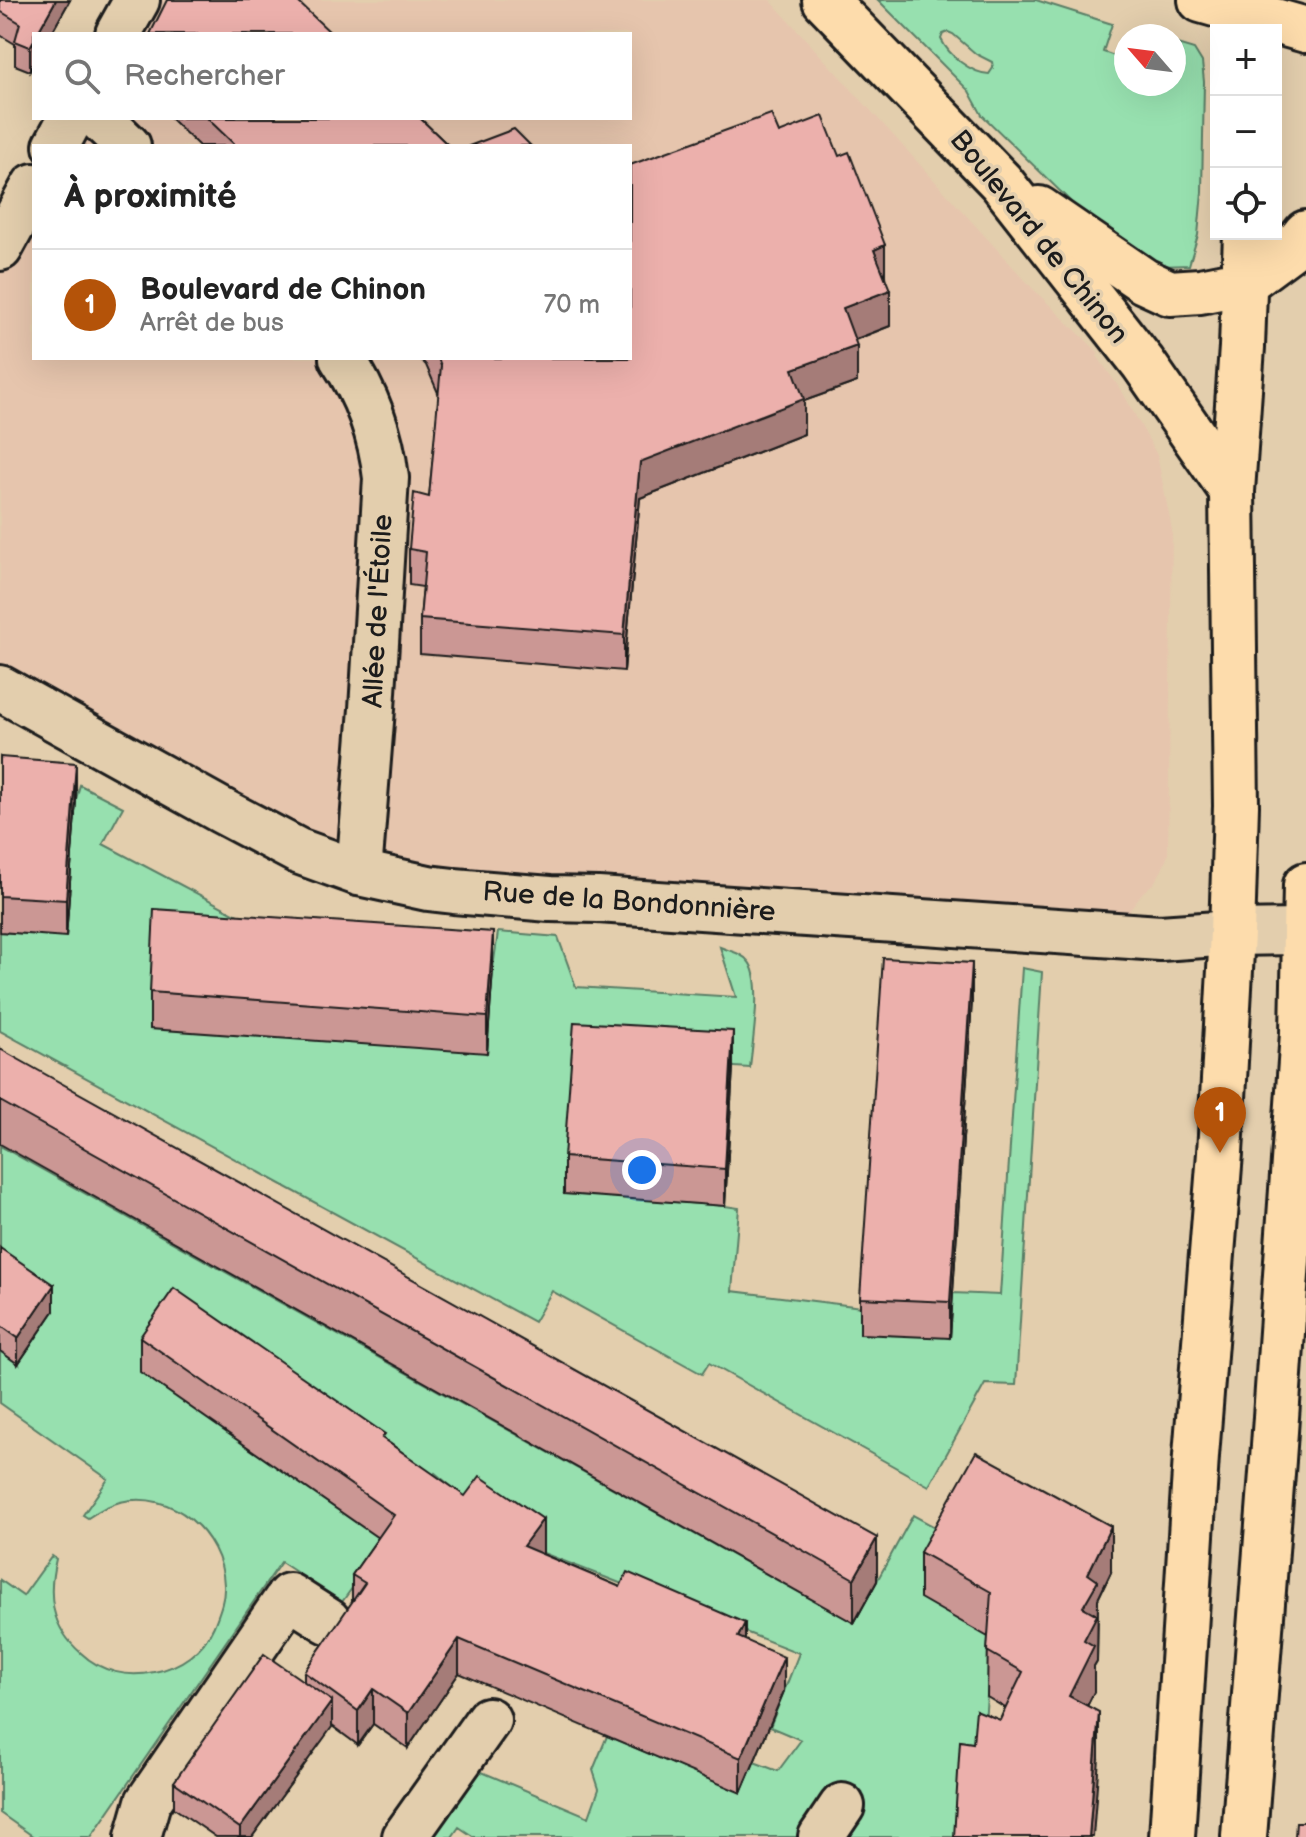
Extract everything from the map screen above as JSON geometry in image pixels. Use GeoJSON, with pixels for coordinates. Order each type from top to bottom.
{"type":"FeatureCollection","features":[{"type":"Feature","properties":{"kind":"main road","name":"Boulevard de Chinon"},"geometry":{"type":"LineString","coordinates":[[825,0],[1001,182],[1143,363],[1232,491]]}},
{"type":"Feature","properties":{"kind":"main road"},"geometry":{"type":"LineString","coordinates":[[1201,0],[1292,19]]}},
{"type":"Feature","properties":{"kind":"main road"},"geometry":{"type":"LineString","coordinates":[[1001,182],[1144,281],[1170,293],[1245,282],[1299,242],[1306,233]]}},
{"type":"Feature","properties":{"kind":"main road"},"geometry":{"type":"LineString","coordinates":[[1172,1837],[1196,1456],[1220,1153],[1232,933],[1236,806],[1232,491],[1246,240]]}},
{"type":"Feature","properties":{"kind":"main road"},"geometry":{"type":"LineString","coordinates":[[1244,1837],[1303,1033],[1306,885]]}},
{"type":"Feature","properties":{"kind":"street"},"geometry":{"type":"LineString","coordinates":[[119,32],[137,0]]}},
{"type":"Feature","properties":{"kind":"street"},"geometry":{"type":"LineString","coordinates":[[57,144],[70,120]]}},
{"type":"Feature","properties":{"kind":"street"},"geometry":{"type":"LineString","coordinates":[[101,120],[126,144]]}},
{"type":"Feature","properties":{"kind":"street"},"geometry":{"type":"LineString","coordinates":[[0,248],[32,190]]}},
{"type":"Feature","properties":{"kind":"street","name":"Allée de l'Étoile"},"geometry":{"type":"LineString","coordinates":[[343,360],[354,376],[377,428],[386,478],[359,873]]}},
{"type":"Feature","properties":{"kind":"street","name":"Rue de la Bondonnière"},"geometry":{"type":"LineString","coordinates":[[0,688],[298,851],[359,873],[428,888],[550,899],[1160,938],[1305,932]]}},
{"type":"Feature","properties":{"kind":"street"},"geometry":{"type":"LineString","coordinates":[[138,1837],[148,1802],[289,1596],[328,1621]]}},
{"type":"Feature","properties":{"kind":"street"},"geometry":{"type":"LineString","coordinates":[[405,1837],[488,1720]]}},
{"type":"Feature","properties":{"kind":"shaded area"},"geometry":{"type":"Polygon","coordinates":[[[137,0],[770,0],[1034,290],[1099,353],[1097,356],[1123,393],[1157,455],[1172,530],[1168,855],[1154,883],[1143,892],[1111,934],[428,888],[0,688],[0,248],[32,190],[32,360],[632,360],[632,144],[57,144],[70,120],[632,120],[632,32],[119,32],[137,0]]]}},
{"type":"Feature","properties":{"kind":"green space"},"geometry":{"type":"Polygon","coordinates":[[[878,0],[1036,0],[1112,24],[1103,52],[1114,56],[1114,96],[1186,96],[1186,47],[1194,49],[1202,62],[1204,82],[1202,192],[1198,235],[1189,265],[1162,266],[1111,241],[982,115],[969,91],[878,0]],[[943,34],[941,39],[949,52],[968,67],[989,74],[993,68],[992,62],[976,54],[953,34],[943,34]]]}},
{"type":"Feature","properties":{"kind":"green space"},"geometry":{"type":"Polygon","coordinates":[[[80,785],[123,807],[103,844],[287,941],[486,1053],[498,932],[558,937],[576,987],[736,997],[720,947],[742,956],[753,969],[756,996],[750,1068],[654,1062],[564,1193],[739,1208],[732,1291],[862,1307],[949,1338],[953,1293],[1000,1295],[1022,968],[1042,972],[1016,1385],[985,1384],[929,1486],[709,1363],[702,1374],[552,1291],[534,1322],[0,1031],[0,932],[66,936],[76,799],[80,785]]]}},
{"type":"Feature","properties":{"kind":"green space"},"geometry":{"type":"Polygon","coordinates":[[[0,1146],[854,1623],[913,1515],[953,1537],[1020,1655],[987,1696],[982,1761],[957,1837],[474,1837],[459,1827],[452,1837],[427,1837],[470,1767],[589,1817],[599,1789],[593,1770],[607,1736],[741,1792],[754,1762],[778,1771],[801,1740],[770,1727],[799,1653],[543,1553],[480,1510],[435,1473],[342,1602],[281,1562],[91,1837],[34,1837],[0,1813],[0,1580],[23,1596],[52,1556],[56,1559],[52,1598],[63,1633],[97,1665],[115,1672],[134,1674],[173,1666],[197,1650],[214,1626],[224,1590],[221,1566],[214,1548],[191,1519],[158,1502],[139,1500],[116,1503],[88,1518],[83,1515],[108,1479],[0,1403],[0,1351],[19,1364],[0,1273],[0,1146]]]}},
{"type":"Feature","properties":{"kind":"building"},"geometry":{"type":"Polygon","coordinates":[[[0,0],[56,0],[38,32],[32,32],[30,47],[15,41],[20,23],[0,11],[0,0]]]}},
{"type":"Feature","properties":{"kind":"building"},"geometry":{"type":"Polygon","coordinates":[[[167,0],[296,0],[330,32],[151,32],[167,0]]]}},
{"type":"Feature","properties":{"kind":"building"},"geometry":{"type":"Polygon","coordinates":[[[771,114],[779,133],[823,116],[839,156],[849,152],[885,245],[874,250],[890,290],[843,308],[857,346],[793,369],[804,399],[640,462],[624,635],[420,619],[426,552],[409,549],[414,493],[429,497],[441,366],[439,360],[632,360],[632,164],[771,114]]]}},
{"type":"Feature","properties":{"kind":"building"},"geometry":{"type":"Polygon","coordinates":[[[209,120],[422,120],[447,144],[234,144],[209,120]]]}},
{"type":"Feature","properties":{"kind":"building"},"geometry":{"type":"Polygon","coordinates":[[[514,129],[529,144],[474,144],[514,129]]]}},
{"type":"Feature","properties":{"kind":"building"},"geometry":{"type":"Polygon","coordinates":[[[0,757],[76,763],[66,900],[0,896],[0,757]]]}},
{"type":"Feature","properties":{"kind":"building"},"geometry":{"type":"Polygon","coordinates":[[[154,909],[493,932],[487,1017],[150,992],[154,909]]]}},
{"type":"Feature","properties":{"kind":"building"},"geometry":{"type":"Polygon","coordinates":[[[883,958],[972,963],[950,1302],[860,1298],[883,958]]]}},
{"type":"Feature","properties":{"kind":"building"},"geometry":{"type":"Polygon","coordinates":[[[574,1022],[733,1031],[725,1169],[564,1157],[574,1022]]]}},
{"type":"Feature","properties":{"kind":"building"},"geometry":{"type":"Polygon","coordinates":[[[0,1049],[877,1538],[854,1579],[0,1101],[0,1049]]]}},
{"type":"Feature","properties":{"kind":"building"},"geometry":{"type":"Polygon","coordinates":[[[0,1248],[54,1285],[18,1338],[0,1325],[0,1248]]]}},
{"type":"Feature","properties":{"kind":"building"},"geometry":{"type":"Polygon","coordinates":[[[174,1288],[385,1434],[382,1438],[465,1496],[480,1476],[543,1519],[523,1546],[620,1587],[627,1572],[745,1623],[738,1637],[784,1657],[741,1758],[459,1639],[408,1713],[373,1689],[358,1711],[304,1672],[365,1583],[352,1575],[394,1515],[140,1337],[174,1288]]]}},
{"type":"Feature","properties":{"kind":"building"},"geometry":{"type":"Polygon","coordinates":[[[976,1452],[1111,1526],[1088,1574],[1098,1581],[1083,1607],[1097,1615],[1084,1640],[1094,1646],[1069,1696],[1099,1712],[1089,1837],[954,1837],[960,1741],[973,1743],[976,1710],[1000,1720],[1023,1672],[987,1651],[991,1592],[920,1552],[976,1452]]]}},
{"type":"Feature","properties":{"kind":"building"},"geometry":{"type":"Polygon","coordinates":[[[264,1654],[332,1701],[240,1828],[174,1782],[264,1654]]]}},
{"type":"Feature","properties":{"kind":"building"},"geometry":{"type":"Polygon","coordinates":[[[1296,1822],[1306,1822],[1306,1837],[1295,1837],[1296,1822]]]}},
{"type":"Feature","properties":{"kind":"place","name":"Boulevard de Chinon"},"geometry":{"type":"Point","coordinates":[1220,1153]}}]}
